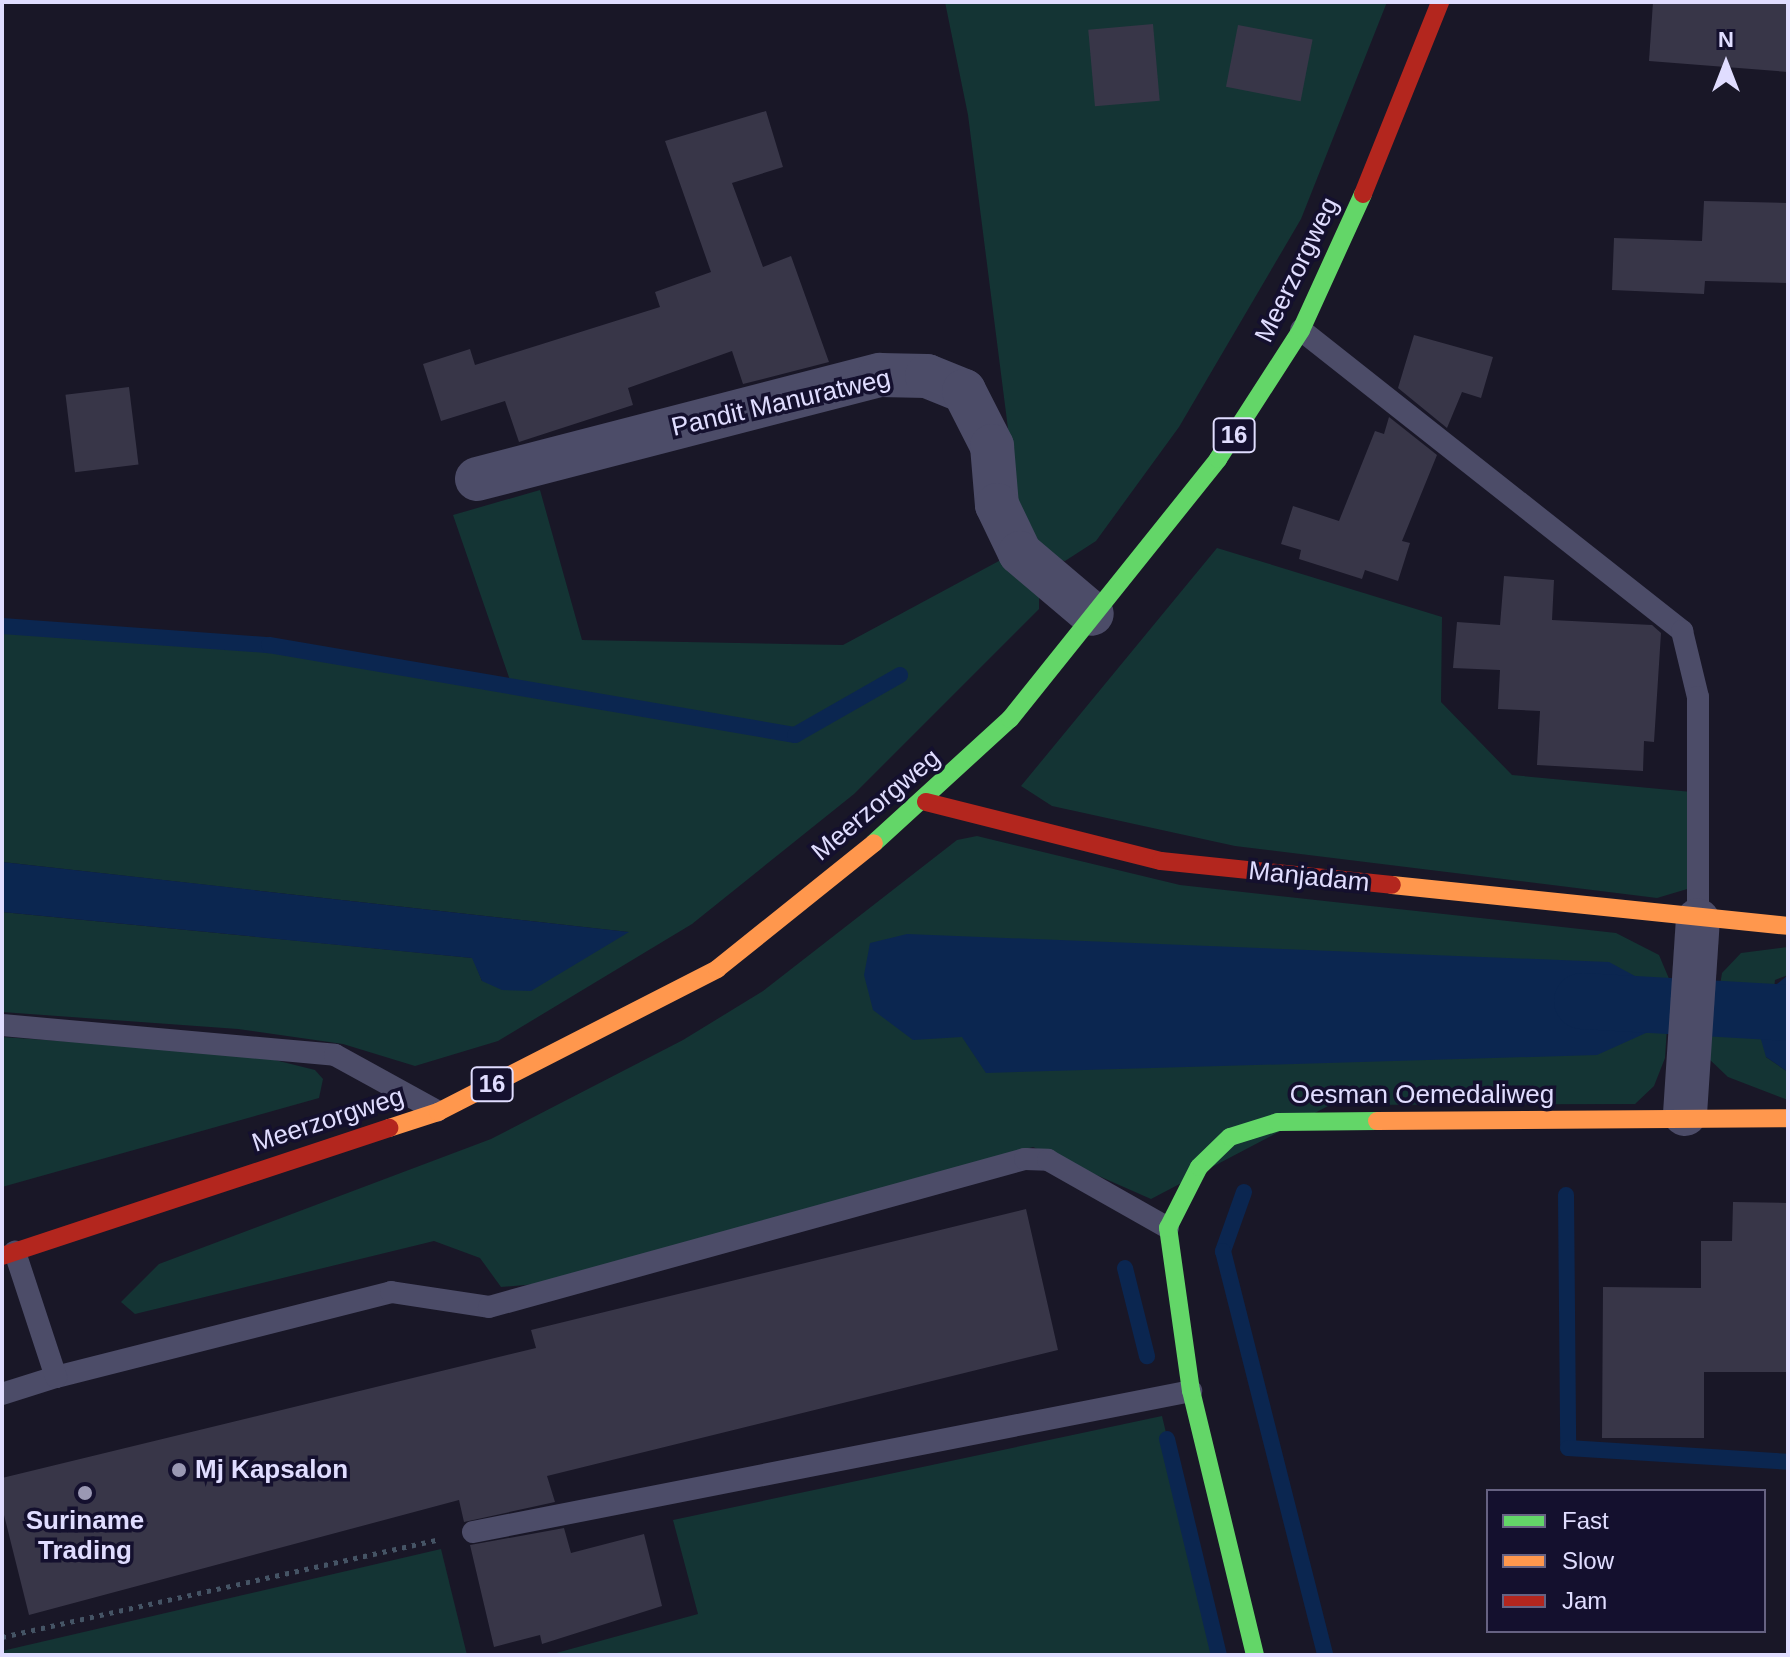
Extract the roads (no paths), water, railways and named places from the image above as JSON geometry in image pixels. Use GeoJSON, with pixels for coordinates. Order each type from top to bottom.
{"type":"FeatureCollection","features":[{"type":"Feature","properties":{"kind":"main road","name":"Meerzorgweg"},"geometry":{"type":"LineString","coordinates":[[9,1254],[438,1112],[717,969],[926,802],[1010,719],[1218,459],[1301,330],[1390,135],[1440,2]]}},
{"type":"Feature","properties":{"kind":"main road","name":"Manjadam"},"geometry":{"type":"LineString","coordinates":[[926,802],[1161,861],[1697,936],[1788,926]]}},
{"type":"Feature","properties":{"kind":"main road","name":"Oesman Oemedaliweg"},"geometry":{"type":"LineString","coordinates":[[1168,1228],[1199,1167],[1230,1137],[1278,1122],[1685,1099],[1788,1118]]}},
{"type":"Feature","properties":{"kind":"main road"},"geometry":{"type":"LineString","coordinates":[[1168,1228],[1191,1391],[1255,1655]]}},
{"type":"Feature","properties":{"kind":"street","name":"Pandit Manuratweg"},"geometry":{"type":"LineString","coordinates":[[477,479],[880,375],[927,376],[964,391],[992,446],[997,505],[1020,553],[1092,614]]}},
{"type":"Feature","properties":{"kind":"street"},"geometry":{"type":"LineString","coordinates":[[1685,1099],[1697,936]]}},
{"type":"Feature","properties":{"kind":"lane"},"geometry":{"type":"LineString","coordinates":[[1301,330],[1682,631],[1698,697],[1697,936]]}},
{"type":"Feature","properties":{"kind":"lane"},"geometry":{"type":"LineString","coordinates":[[2,1025],[335,1055],[438,1112]]}},
{"type":"Feature","properties":{"kind":"lane"},"geometry":{"type":"LineString","coordinates":[[2,1394],[56,1377],[391,1292],[489,1307],[1025,1159],[1048,1160],[1168,1228]]}},
{"type":"Feature","properties":{"kind":"lane"},"geometry":{"type":"LineString","coordinates":[[9,1254],[56,1377]]}},
{"type":"Feature","properties":{"kind":"lane"},"geometry":{"type":"LineString","coordinates":[[473,1532],[1191,1391]]}},
{"type":"Feature","properties":{"kind":"water"},"geometry":{"type":"Polygon","coordinates":[[[2,862],[629,932],[531,991],[502,990],[482,981],[472,958],[2,912],[2,862]]]}},
{"type":"Feature","properties":{"kind":"water"},"geometry":{"type":"Polygon","coordinates":[[[907,934],[1609,962],[1659,989],[1657,1028],[1597,1055],[986,1073],[962,1037],[913,1040],[873,1010],[864,975],[870,943],[907,934]]]}},
{"type":"Feature","properties":{"kind":"water"},"geometry":{"type":"Polygon","coordinates":[[[1788,975],[1788,1072],[1766,1057],[1760,1036],[1766,993],[1788,975]]]}},
{"type":"Feature","properties":{"kind":"waterway"},"geometry":{"type":"LineString","coordinates":[[2,626],[269,645],[795,735],[900,675]]}},
{"type":"Feature","properties":{"kind":"waterway"},"geometry":{"type":"LineString","coordinates":[[1582,1001],[1788,1013]]}},
{"type":"Feature","properties":{"kind":"waterway"},"geometry":{"type":"LineString","coordinates":[[1244,1192],[1223,1251],[1325,1655]]}},
{"type":"Feature","properties":{"kind":"waterway"},"geometry":{"type":"LineString","coordinates":[[1566,1195],[1568,1448],[1788,1462]]}},
{"type":"Feature","properties":{"kind":"waterway"},"geometry":{"type":"LineString","coordinates":[[1125,1268],[1147,1356]]}},
{"type":"Feature","properties":{"kind":"waterway"},"geometry":{"type":"LineString","coordinates":[[1167,1439],[1219,1655]]}},
{"type":"Feature","properties":{"kind":"place","name":"Mj Kapsalon"},"geometry":{"type":"Point","coordinates":[179,1470]}},
{"type":"Feature","properties":{"kind":"place","name":"Suriname Trading"},"geometry":{"type":"Point","coordinates":[85,1493]}}]}
